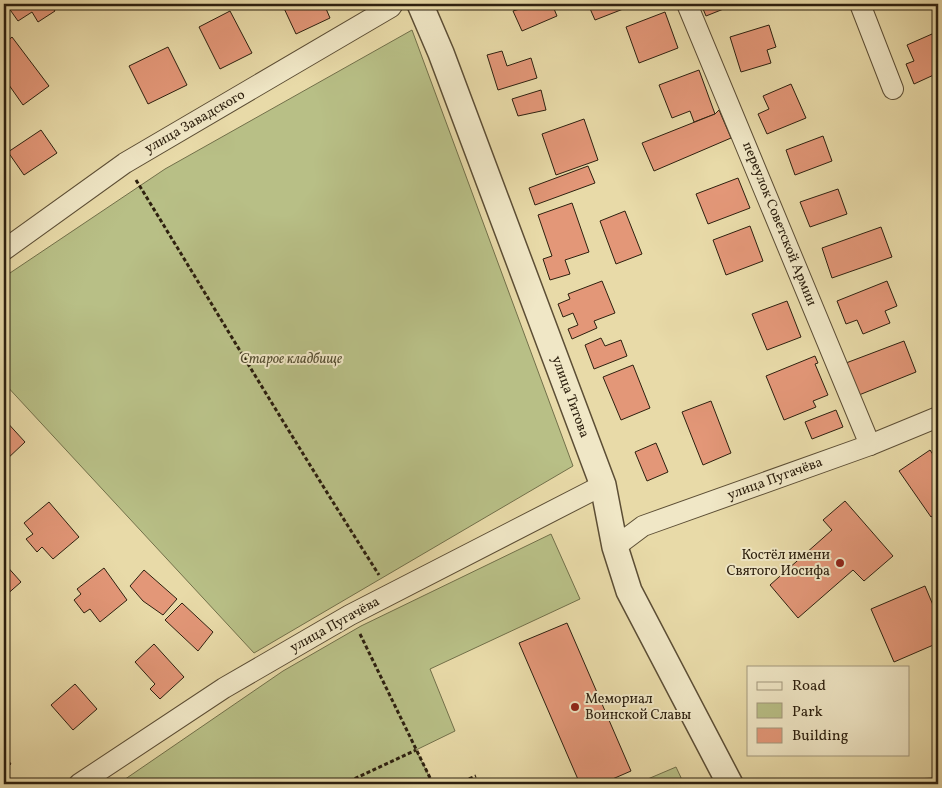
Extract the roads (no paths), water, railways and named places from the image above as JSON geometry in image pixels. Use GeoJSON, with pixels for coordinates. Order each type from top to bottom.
{"type":"FeatureCollection","features":[{"type":"Feature","properties":{"kind":"street","name":"улица Завадского"},"geometry":{"type":"LineString","coordinates":[[4,250],[125,163],[391,7],[393,4]]}},
{"type":"Feature","properties":{"kind":"street","name":"улица Титова"},"geometry":{"type":"LineString","coordinates":[[420,4],[444,62],[603,485],[614,547],[629,591],[730,784]]}},
{"type":"Feature","properties":{"kind":"street","name":"переулок Советской Армии"},"geometry":{"type":"LineString","coordinates":[[688,4],[870,446]]}},
{"type":"Feature","properties":{"kind":"street"},"geometry":{"type":"LineString","coordinates":[[860,4],[893,89]]}},
{"type":"Feature","properties":{"kind":"street","name":"улица Пугачёва"},"geometry":{"type":"LineString","coordinates":[[614,547],[643,526],[870,446],[938,417]]}},
{"type":"Feature","properties":{"kind":"street","name":"улица Пугачёва"},"geometry":{"type":"LineString","coordinates":[[79,784],[224,688],[350,616],[603,485]]}},
{"type":"Feature","properties":{"kind":"place","name":"Костёл имени Святого Иосифа"},"geometry":{"type":"Point","coordinates":[840,563]}},
{"type":"Feature","properties":{"kind":"place","name":"Мемориал Воинской Славы"},"geometry":{"type":"Point","coordinates":[575,707]}},
{"type":"Feature","properties":{"kind":"park label","name":"Старое кладбище"},"geometry":{"type":"Point","coordinates":[291,359]}}]}
